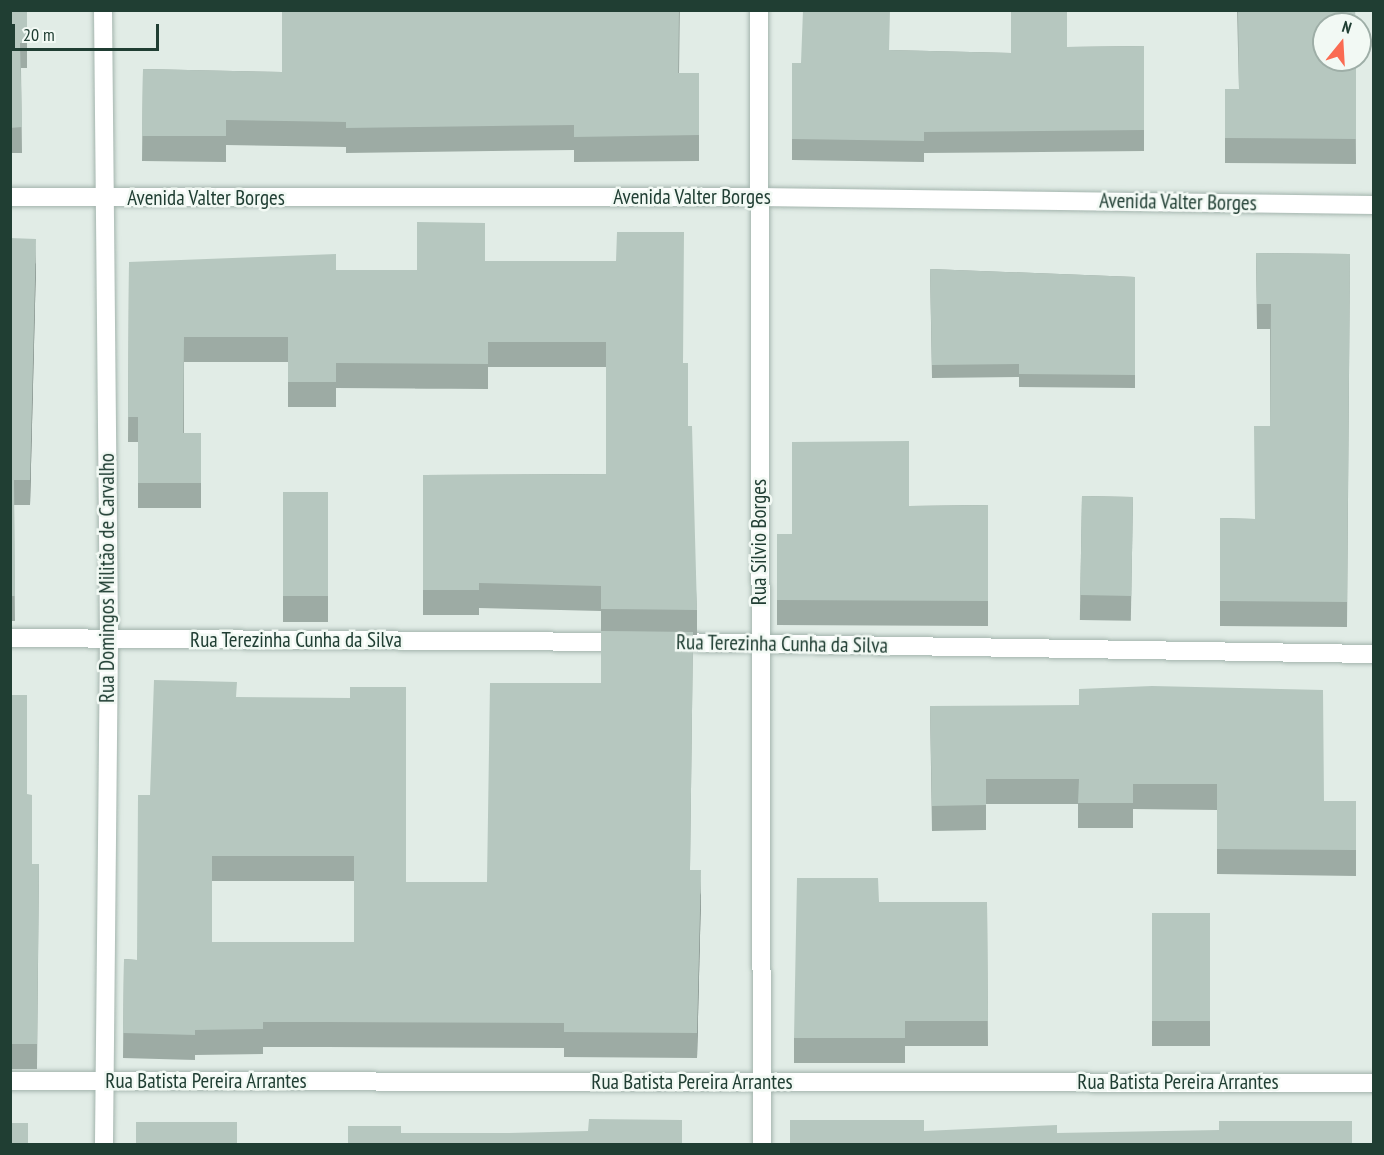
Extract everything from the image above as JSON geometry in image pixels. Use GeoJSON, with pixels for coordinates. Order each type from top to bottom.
{"type":"FeatureCollection","features":[{"type":"Feature","properties":{"kind":"street","name":"Rua Domingos Militão de Carvalho"},"geometry":{"type":"LineString","coordinates":[[104,10],[109,639],[102,1082],[104,1144]]}},
{"type":"Feature","properties":{"kind":"street","name":"Rua Sílvio Borges"},"geometry":{"type":"LineString","coordinates":[[759,10],[762,1144]]}},
{"type":"Feature","properties":{"kind":"street","name":"Avenida Valter Borges"},"geometry":{"type":"LineString","coordinates":[[10,197],[758,197],[1374,205]]}},
{"type":"Feature","properties":{"kind":"street","name":"Rua Terezinha Cunha da Silva"},"geometry":{"type":"LineString","coordinates":[[10,638],[759,643],[1374,654]]}},
{"type":"Feature","properties":{"kind":"street","name":"Rua Batista Pereira Arrantes"},"geometry":{"type":"LineString","coordinates":[[10,1080],[1374,1083]]}},
{"type":"Feature","properties":{"kind":"building"},"geometry":{"type":"Polygon","coordinates":[[[10,10],[27,10],[27,43],[20,43],[22,127],[10,128],[10,10]]]}},
{"type":"Feature","properties":{"kind":"building"},"geometry":{"type":"Polygon","coordinates":[[[282,10],[679,10],[678,73],[699,73],[699,135],[574,137],[574,125],[346,128],[346,122],[226,120],[226,136],[142,136],[143,69],[282,72],[282,10]]]}},
{"type":"Feature","properties":{"kind":"building"},"geometry":{"type":"Polygon","coordinates":[[[803,10],[890,10],[889,50],[1011,53],[1011,10],[1067,10],[1067,47],[1144,46],[1144,130],[924,132],[924,141],[792,139],[792,63],[801,63],[803,10]]]}},
{"type":"Feature","properties":{"kind":"building"},"geometry":{"type":"Polygon","coordinates":[[[1238,10],[1355,10],[1355,12],[1312,12],[1312,72],[1356,72],[1356,139],[1225,138],[1225,89],[1239,89],[1238,10]]]}},
{"type":"Feature","properties":{"kind":"building"},"geometry":{"type":"Polygon","coordinates":[[[417,222],[485,223],[485,261],[616,261],[617,232],[684,232],[683,363],[688,363],[688,426],[692,426],[697,610],[601,609],[601,586],[479,583],[479,590],[423,590],[423,475],[606,474],[606,342],[488,342],[488,364],[336,363],[336,382],[288,382],[288,337],[184,337],[183,433],[201,433],[201,483],[138,483],[138,417],[128,417],[129,262],[336,254],[336,270],[417,270],[417,222]]]}},
{"type":"Feature","properties":{"kind":"building"},"geometry":{"type":"Polygon","coordinates":[[[10,238],[36,239],[30,480],[14,480],[15,596],[10,596],[10,238]]]}},
{"type":"Feature","properties":{"kind":"building"},"geometry":{"type":"Polygon","coordinates":[[[1256,253],[1350,254],[1347,602],[1220,601],[1220,518],[1255,519],[1254,426],[1270,426],[1271,304],[1257,304],[1256,253]]]}},
{"type":"Feature","properties":{"kind":"building"},"geometry":{"type":"Polygon","coordinates":[[[930,269],[1135,277],[1135,375],[1019,374],[1019,364],[932,365],[930,269]]]}},
{"type":"Feature","properties":{"kind":"building"},"geometry":{"type":"Polygon","coordinates":[[[909,441],[909,506],[988,505],[988,601],[777,600],[777,534],[792,534],[792,442],[909,441]]]}},
{"type":"Feature","properties":{"kind":"building"},"geometry":{"type":"Polygon","coordinates":[[[283,492],[328,492],[328,596],[283,596],[283,492]]]}},
{"type":"Feature","properties":{"kind":"building"},"geometry":{"type":"Polygon","coordinates":[[[1082,496],[1133,497],[1131,596],[1080,595],[1082,496]]]}},
{"type":"Feature","properties":{"kind":"building"},"geometry":{"type":"Polygon","coordinates":[[[601,631],[693,632],[690,870],[701,870],[697,1033],[564,1032],[564,1023],[263,1022],[263,1029],[195,1030],[195,1035],[123,1033],[124,959],[137,960],[138,795],[150,795],[154,680],[237,682],[236,697],[350,698],[350,687],[406,687],[406,882],[487,882],[490,683],[601,683],[601,631]],[[212,856],[212,942],[354,942],[354,856],[212,856]]]}},
{"type":"Feature","properties":{"kind":"building"},"geometry":{"type":"Polygon","coordinates":[[[1152,686],[1323,690],[1324,801],[1356,801],[1356,850],[1217,849],[1217,784],[1133,784],[1133,803],[1078,803],[1079,779],[986,779],[986,805],[932,806],[930,706],[1079,705],[1079,689],[1152,686]]]}},
{"type":"Feature","properties":{"kind":"building"},"geometry":{"type":"Polygon","coordinates":[[[10,695],[27,695],[27,794],[32,795],[32,864],[39,864],[37,1044],[10,1044],[10,695]]]}},
{"type":"Feature","properties":{"kind":"building"},"geometry":{"type":"Polygon","coordinates":[[[797,878],[878,878],[879,902],[987,902],[988,1021],[905,1021],[905,1038],[794,1038],[797,878]]]}},
{"type":"Feature","properties":{"kind":"building"},"geometry":{"type":"Polygon","coordinates":[[[1152,913],[1210,913],[1210,1021],[1152,1021],[1152,913]]]}},
{"type":"Feature","properties":{"kind":"building"},"geometry":{"type":"Polygon","coordinates":[[[589,1119],[682,1120],[682,1144],[348,1144],[348,1126],[401,1126],[401,1133],[588,1131],[589,1119]]]}},
{"type":"Feature","properties":{"kind":"building"},"geometry":{"type":"Polygon","coordinates":[[[790,1120],[924,1120],[924,1131],[1057,1125],[1057,1133],[1219,1130],[1219,1121],[1352,1121],[1352,1144],[790,1144],[790,1120]]]}},
{"type":"Feature","properties":{"kind":"building"},"geometry":{"type":"Polygon","coordinates":[[[136,1122],[237,1122],[237,1144],[136,1144],[136,1122]]]}},
{"type":"Feature","properties":{"kind":"building"},"geometry":{"type":"Polygon","coordinates":[[[10,1123],[28,1123],[28,1144],[10,1144],[10,1123]]]}}]}
